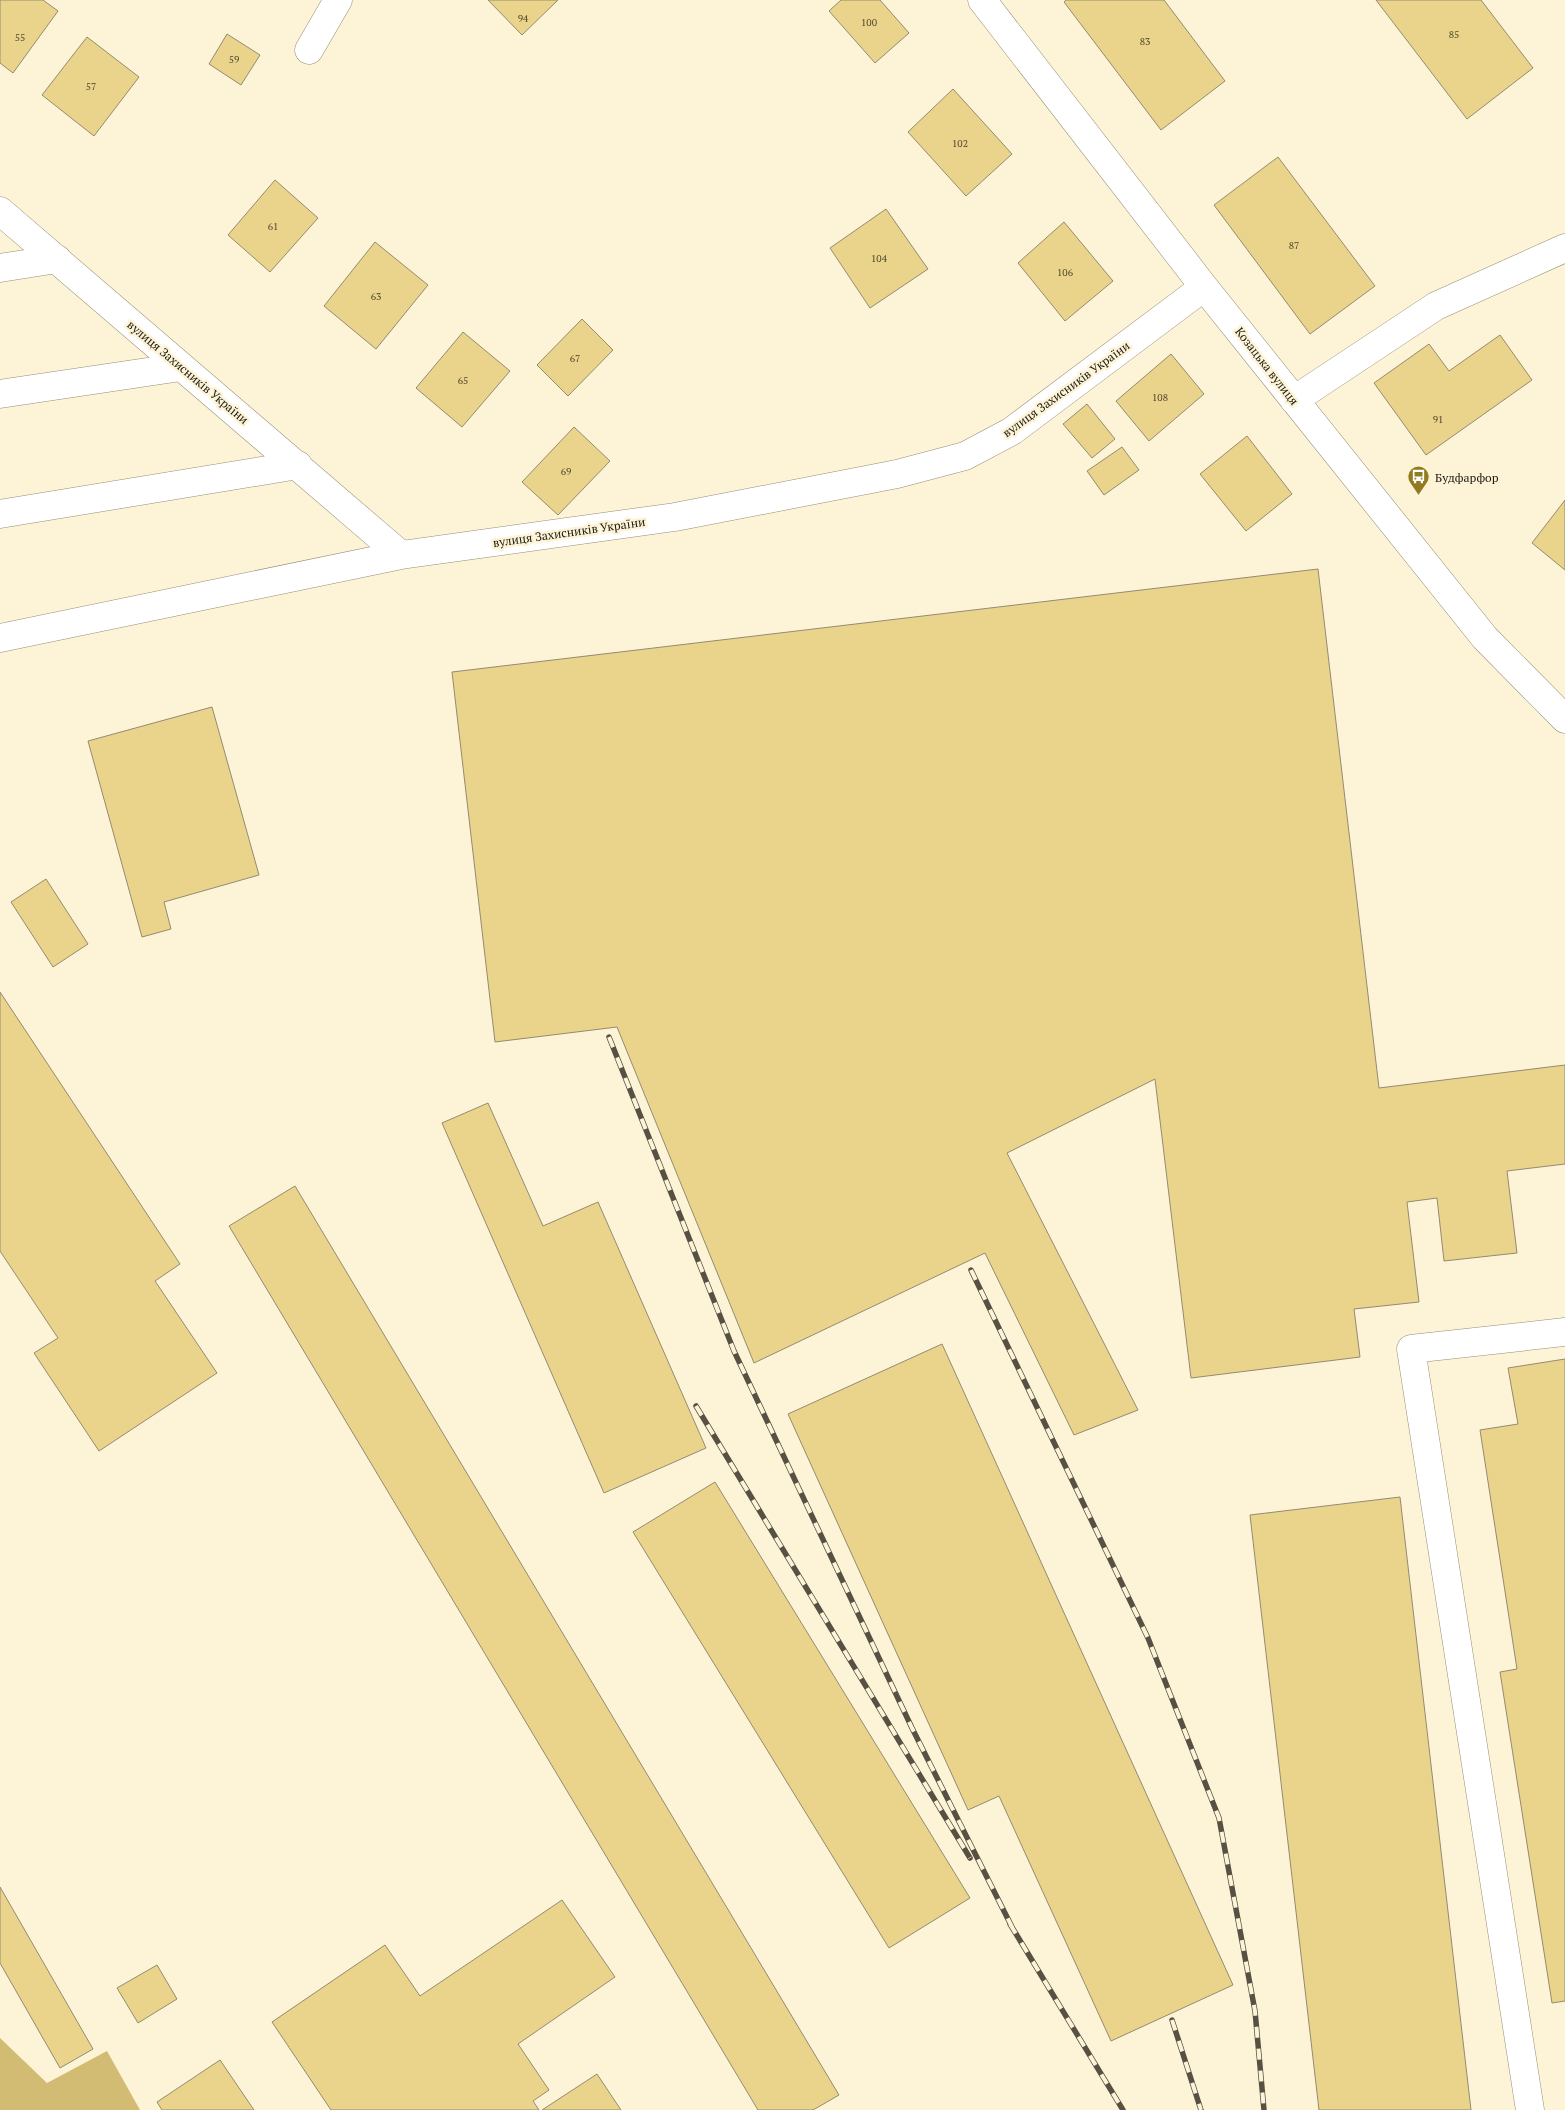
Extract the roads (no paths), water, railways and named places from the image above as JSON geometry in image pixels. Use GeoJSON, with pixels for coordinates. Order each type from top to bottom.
{"type":"FeatureCollection","features":[{"type":"Feature","properties":{"kind":"street"},"geometry":{"type":"LineString","coordinates":[[309,50],[338,0]]}},
{"type":"Feature","properties":{"kind":"street","name":"Козацька вулиця"},"geometry":{"type":"LineString","coordinates":[[982,0],[1204,287],[1485,638],[1565,719]]}},
{"type":"Feature","properties":{"kind":"street","name":"вулиця Захисників України"},"geometry":{"type":"LineString","coordinates":[[0,211],[401,555],[675,517],[897,474],[965,456],[1012,431],[1204,287]]}},
{"type":"Feature","properties":{"kind":"street"},"geometry":{"type":"LineString","coordinates":[[1294,400],[1436,306],[1565,248]]}},
{"type":"Feature","properties":{"kind":"street"},"geometry":{"type":"LineString","coordinates":[[0,268],[57,259]]}},
{"type":"Feature","properties":{"kind":"street"},"geometry":{"type":"LineString","coordinates":[[0,394],[181,367]]}},
{"type":"Feature","properties":{"kind":"street"},"geometry":{"type":"LineString","coordinates":[[0,514],[298,465]]}},
{"type":"Feature","properties":{"kind":"street"},"geometry":{"type":"LineString","coordinates":[[0,638],[401,555]]}},
{"type":"Feature","properties":{"kind":"street"},"geometry":{"type":"LineString","coordinates":[[1530,2110],[1411,1348],[1565,1332]]}},
{"type":"Feature","properties":{"kind":"railway"},"geometry":{"type":"LineString","coordinates":[[609,1037],[734,1351],[912,1728],[1013,1929]]}},
{"type":"Feature","properties":{"kind":"railway"},"geometry":{"type":"LineString","coordinates":[[971,1270],[1148,1638],[1219,1818],[1255,2011],[1264,2110]]}},
{"type":"Feature","properties":{"kind":"railway"},"geometry":{"type":"LineString","coordinates":[[696,1406],[970,1858]]}},
{"type":"Feature","properties":{"kind":"railway"},"geometry":{"type":"LineString","coordinates":[[1010,1924],[1123,2110]]}},
{"type":"Feature","properties":{"kind":"railway"},"geometry":{"type":"LineString","coordinates":[[1172,2020],[1201,2110]]}},
{"type":"Feature","properties":{"kind":"place","name":"Будфарфор"},"geometry":{"type":"Point","coordinates":[1419,496]}}]}
